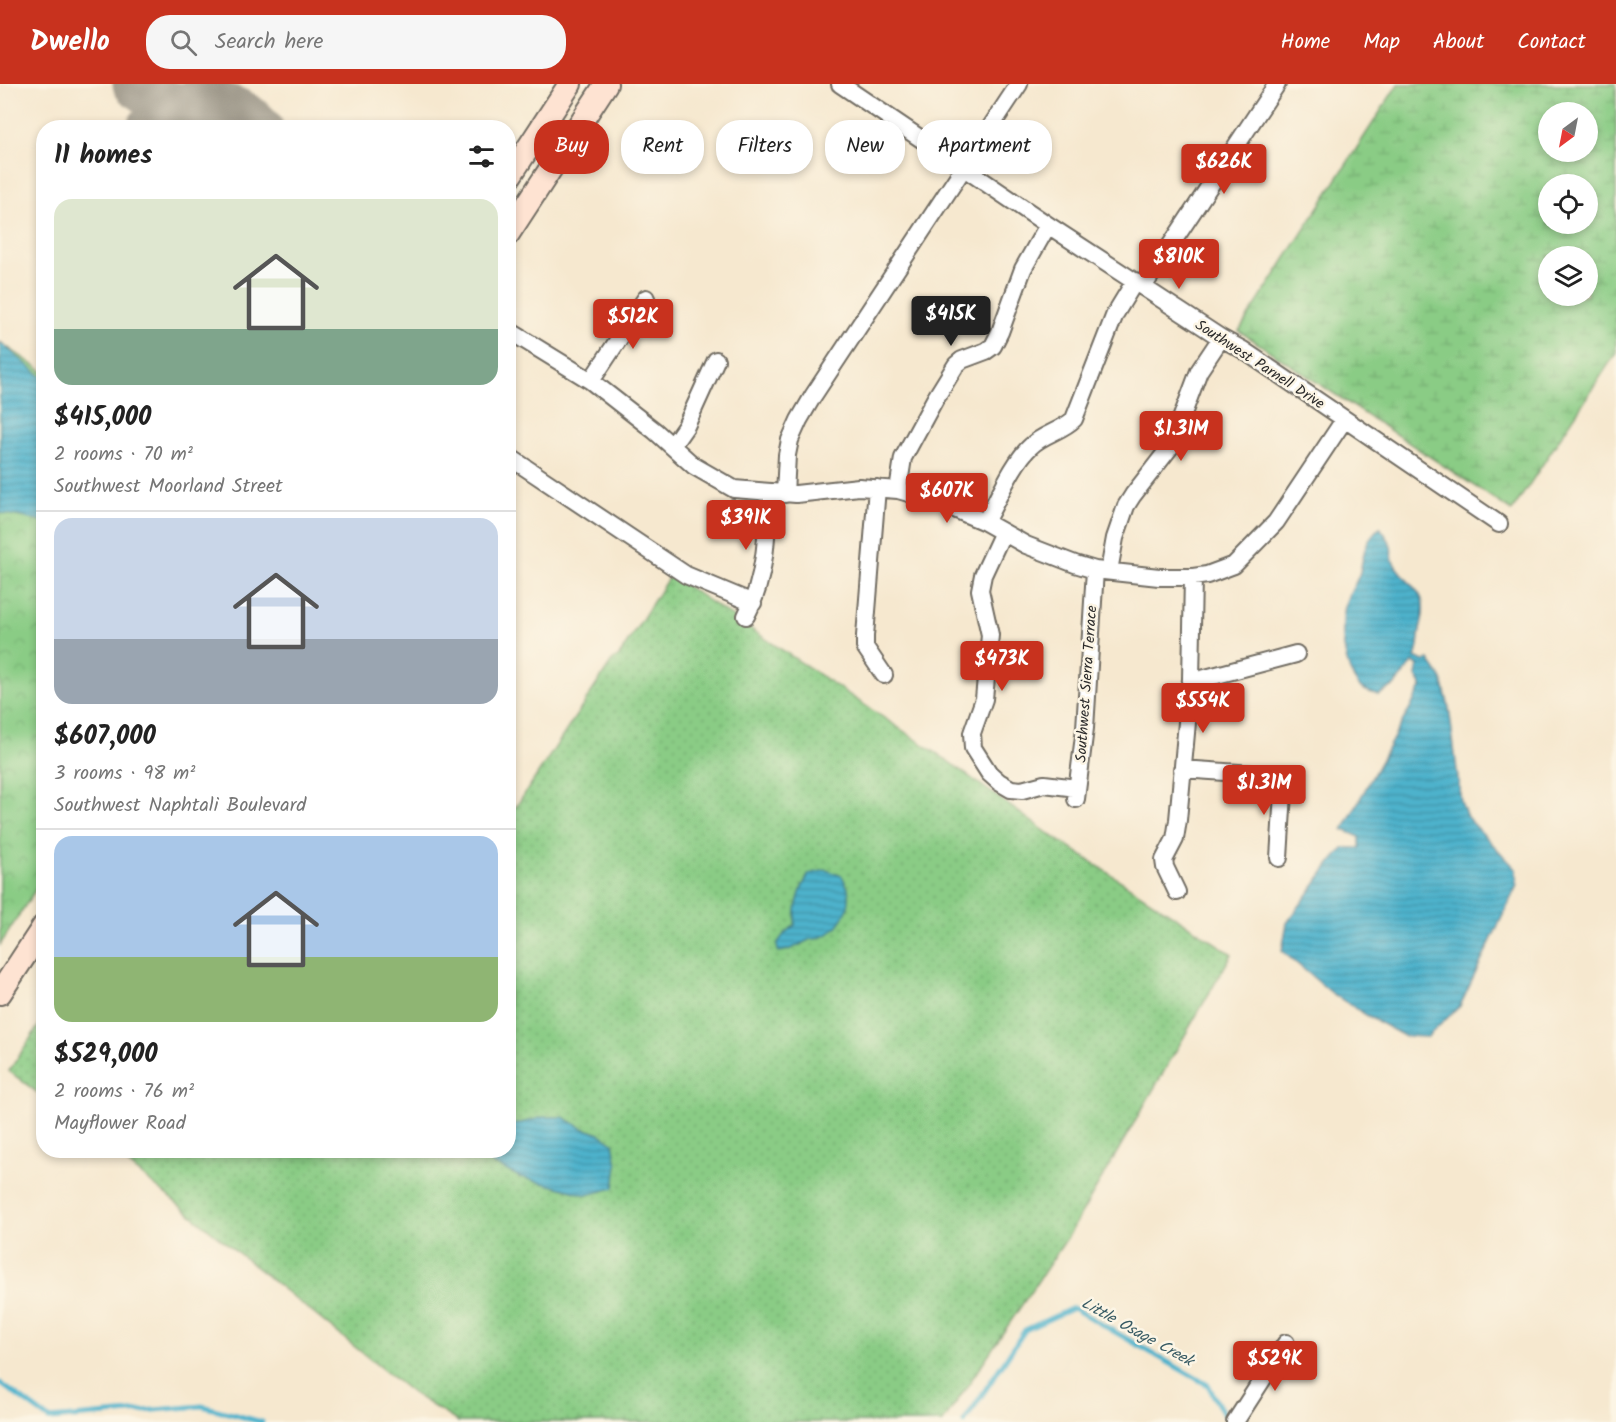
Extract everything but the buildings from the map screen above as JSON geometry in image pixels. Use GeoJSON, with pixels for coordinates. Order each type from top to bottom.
{"type":"FeatureCollection","features":[{"type":"Feature","properties":{"kind":"main road"},"geometry":{"type":"LineString","coordinates":[[516,167],[570,84]]}},
{"type":"Feature","properties":{"kind":"main road"},"geometry":{"type":"LineString","coordinates":[[516,222],[606,84]]}},
{"type":"Feature","properties":{"kind":"main road"},"geometry":{"type":"LineString","coordinates":[[0,993],[36,938]]}},
{"type":"Feature","properties":{"kind":"street","name":"Southwest Parnell Drive"},"geometry":{"type":"LineString","coordinates":[[840,84],[917,136]]}},
{"type":"Feature","properties":{"kind":"street"},"geometry":{"type":"LineString","coordinates":[[995,120],[1019,84]]}},
{"type":"Feature","properties":{"kind":"street"},"geometry":{"type":"LineString","coordinates":[[985,522],[1030,447],[1065,427],[1074,419],[1114,314],[1139,284],[1277,84]]}},
{"type":"Feature","properties":{"kind":"street"},"geometry":{"type":"LineString","coordinates":[[516,461],[686,575],[750,610],[758,591],[767,531],[787,455],[799,420],[960,174]]}},
{"type":"Feature","properties":{"kind":"street","name":"Southwest Parnell Drive"},"geometry":{"type":"LineString","coordinates":[[973,174],[1221,338],[1243,350],[1499,524]]}},
{"type":"Feature","properties":{"kind":"street"},"geometry":{"type":"LineString","coordinates":[[898,490],[903,458],[935,399],[956,365],[993,346],[1023,268],[1048,225]]}},
{"type":"Feature","properties":{"kind":"street"},"geometry":{"type":"LineString","coordinates":[[591,381],[646,298]]}},
{"type":"Feature","properties":{"kind":"street"},"geometry":{"type":"LineString","coordinates":[[516,335],[591,381],[694,465],[734,489],[777,493],[831,491],[860,487],[898,490],[933,500],[985,522],[1026,545],[1102,570],[1159,577],[1193,578],[1234,565],[1276,522],[1344,420]]}},
{"type":"Feature","properties":{"kind":"street","name":"Southwest Sierra Terrace"},"geometry":{"type":"LineString","coordinates":[[1003,532],[983,575],[980,590],[990,634],[984,699],[972,733],[973,748],[989,773],[999,783],[1011,789],[1022,790],[1044,784],[1076,793],[1102,570],[1126,506],[1171,446],[1199,371],[1221,338]]}},
{"type":"Feature","properties":{"kind":"street"},"geometry":{"type":"LineString","coordinates":[[672,446],[686,426],[716,360]]}},
{"type":"Feature","properties":{"kind":"street"},"geometry":{"type":"LineString","coordinates":[[877,488],[865,636],[866,647],[884,675]]}},
{"type":"Feature","properties":{"kind":"street"},"geometry":{"type":"LineString","coordinates":[[1178,892],[1165,867],[1164,860],[1174,839],[1182,769],[1191,679],[1193,578]]}},
{"type":"Feature","properties":{"kind":"street"},"geometry":{"type":"LineString","coordinates":[[1191,679],[1198,680],[1296,654]]}},
{"type":"Feature","properties":{"kind":"street"},"geometry":{"type":"LineString","coordinates":[[1182,769],[1284,776],[1279,858]]}},
{"type":"Feature","properties":{"kind":"street"},"geometry":{"type":"LineString","coordinates":[[1235,1422],[1286,1343]]}},
{"type":"Feature","properties":{"kind":"green space"},"geometry":{"type":"Polygon","coordinates":[[[1398,84],[1616,84],[1616,353],[1512,511],[1239,331],[1398,84]]]}},
{"type":"Feature","properties":{"kind":"green space"},"geometry":{"type":"Polygon","coordinates":[[[212,117],[223,120],[187,120],[212,117]]]}},
{"type":"Feature","properties":{"kind":"green space"},"geometry":{"type":"Polygon","coordinates":[[[0,342],[36,367],[36,889],[0,945],[0,342]]]}},
{"type":"Feature","properties":{"kind":"green space"},"geometry":{"type":"Polygon","coordinates":[[[670,575],[938,754],[1049,834],[1232,954],[1069,1235],[943,1422],[458,1422],[412,1393],[121,1158],[516,1158],[516,807],[612,661],[619,656],[670,575]]]}},
{"type":"Feature","properties":{"kind":"green space"},"geometry":{"type":"Polygon","coordinates":[[[36,1030],[36,1092],[9,1071],[36,1030]]]}},
{"type":"Feature","properties":{"kind":"water"},"geometry":{"type":"Polygon","coordinates":[[[0,342],[36,372],[36,520],[0,513],[0,342]]]}},
{"type":"Feature","properties":{"kind":"water"},"geometry":{"type":"Polygon","coordinates":[[[1380,527],[1390,543],[1395,565],[1422,599],[1423,617],[1415,657],[1423,661],[1429,660],[1442,679],[1449,708],[1461,802],[1467,817],[1516,869],[1517,885],[1460,1006],[1427,1037],[1404,1036],[1371,1018],[1333,994],[1282,951],[1287,923],[1333,860],[1344,848],[1360,848],[1360,837],[1343,830],[1422,686],[1416,676],[1418,665],[1413,662],[1395,685],[1379,695],[1368,692],[1361,688],[1354,678],[1346,658],[1343,636],[1345,606],[1359,576],[1368,542],[1380,527]]]}},
{"type":"Feature","properties":{"kind":"water"},"geometry":{"type":"Polygon","coordinates":[[[826,870],[842,876],[848,887],[848,905],[843,919],[826,935],[778,952],[777,944],[795,925],[798,898],[809,874],[826,870]]]}},
{"type":"Feature","properties":{"kind":"water"},"geometry":{"type":"Polygon","coordinates":[[[544,1117],[563,1117],[582,1128],[600,1134],[613,1143],[617,1165],[614,1188],[587,1195],[520,1177],[493,1164],[485,1158],[516,1158],[516,1124],[544,1117]]]}},
{"type":"Feature","properties":{"kind":"waterway","name":"Little Osage Creek"},"geometry":{"type":"LineString","coordinates":[[964,1422],[1025,1330],[1073,1308],[1208,1385],[1224,1415]]}},
{"type":"Feature","properties":{"kind":"waterway","name":"Little Osage Creek"},"geometry":{"type":"LineString","coordinates":[[0,1383],[49,1419],[202,1406],[262,1422]]}},
{"type":"Feature","properties":{"kind":"taxiway"},"geometry":{"type":"LineString","coordinates":[[135,84],[159,99],[173,104],[201,102]]}},
{"type":"Feature","properties":{"kind":"taxiway"},"geometry":{"type":"LineString","coordinates":[[157,120],[178,107],[204,103],[229,107],[253,120]]}}]}
